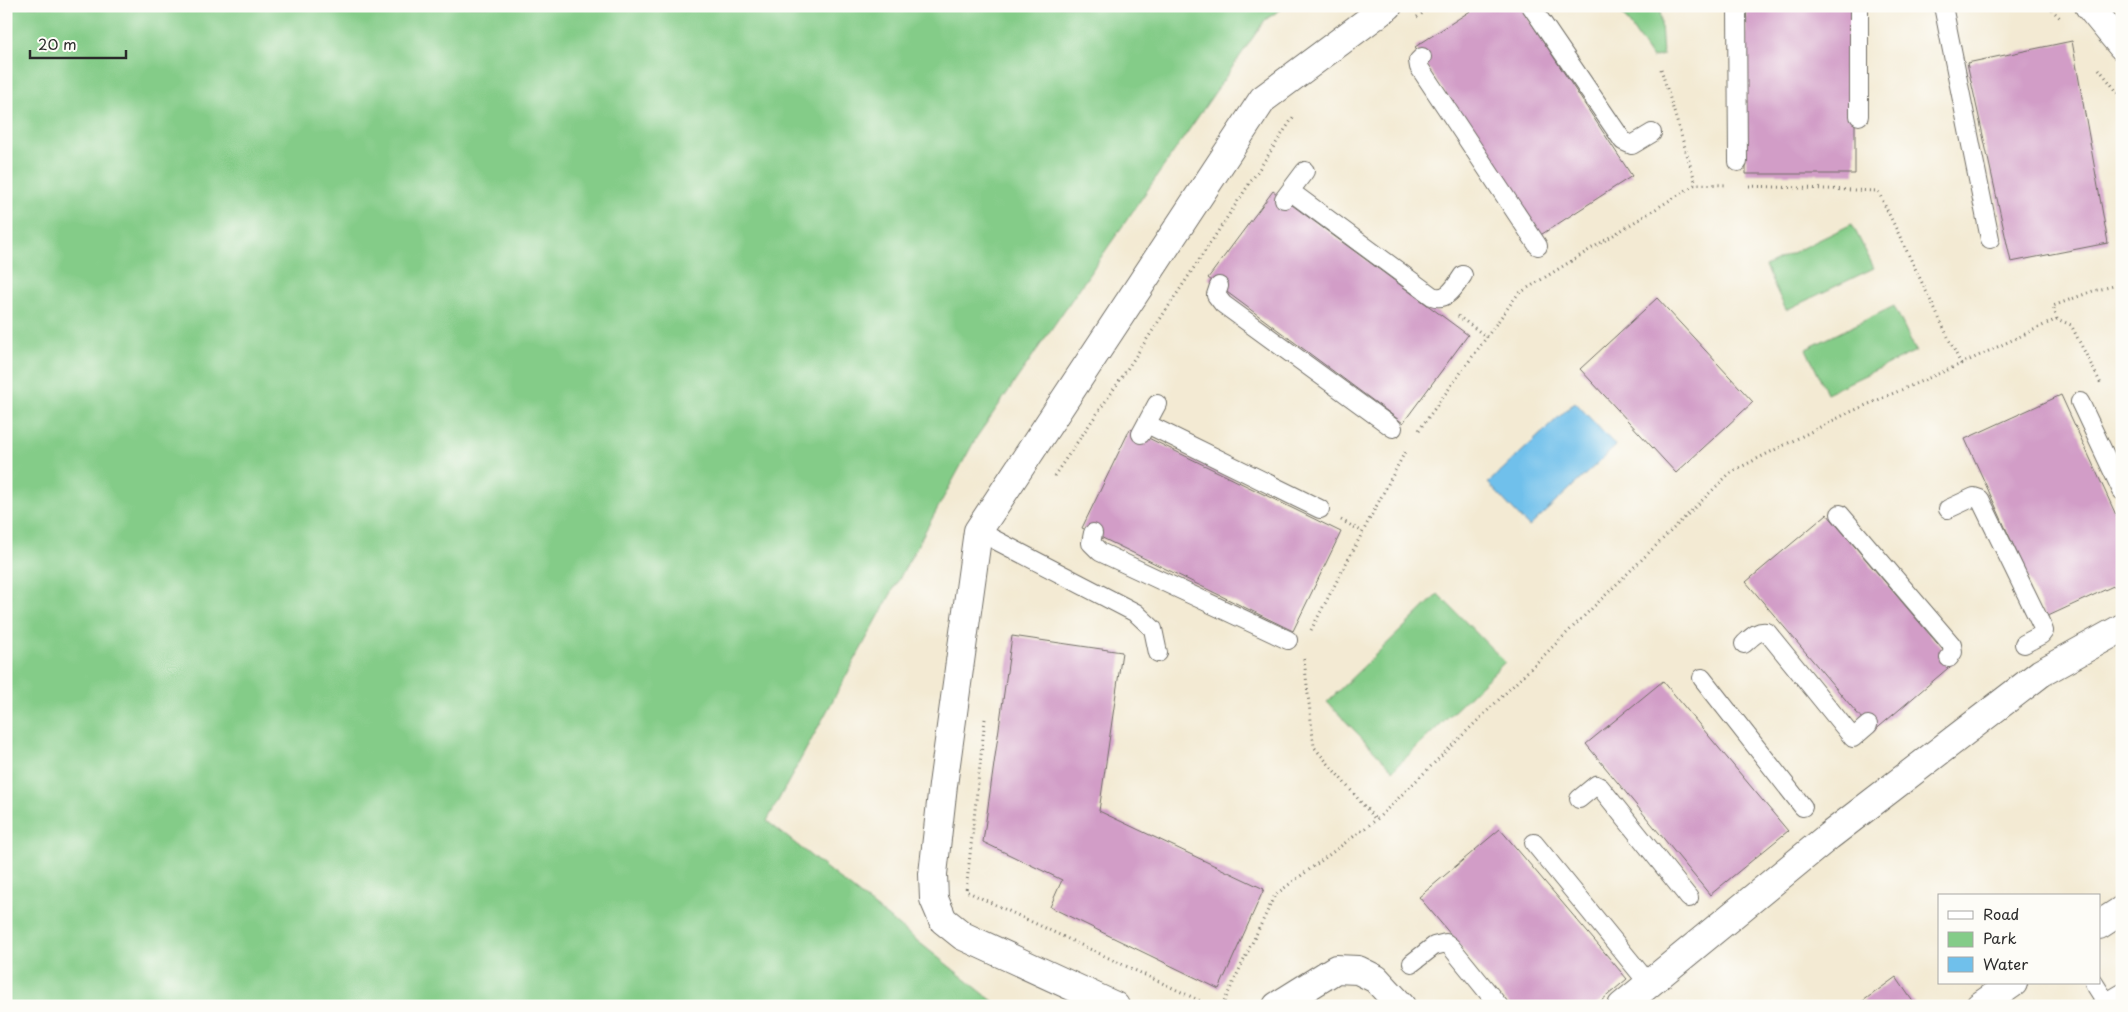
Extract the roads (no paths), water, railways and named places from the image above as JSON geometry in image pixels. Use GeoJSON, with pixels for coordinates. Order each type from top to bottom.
{"type":"FeatureCollection","features":[{"type":"Feature","properties":{"kind":"street"},"geometry":{"type":"LineString","coordinates":[[1115,1006],[963,936],[942,920],[934,899],[933,874],[943,785],[978,531],[1263,99],[1388,6]]}},
{"type":"Feature","properties":{"kind":"street"},"geometry":{"type":"LineString","coordinates":[[2089,6],[2122,46]]}},
{"type":"Feature","properties":{"kind":"street"},"geometry":{"type":"LineString","coordinates":[[1622,1006],[1829,836],[2041,672],[2122,628]]}},
{"type":"Feature","properties":{"kind":"street"},"geometry":{"type":"LineString","coordinates":[[2100,924],[2122,910]]}},
{"type":"Feature","properties":{"kind":"street"},"geometry":{"type":"LineString","coordinates":[[1277,1006],[1336,969],[1358,970],[1376,978],[1401,1006]]}},
{"type":"Feature","properties":{"kind":"street"},"geometry":{"type":"LineString","coordinates":[[1980,1006],[2012,984]]}},
{"type":"Feature","properties":{"kind":"lane"},"geometry":{"type":"LineString","coordinates":[[1531,6],[1623,141],[1632,145],[1652,133]]}},
{"type":"Feature","properties":{"kind":"lane"},"geometry":{"type":"LineString","coordinates":[[1737,6],[1738,162]]}},
{"type":"Feature","properties":{"kind":"lane"},"geometry":{"type":"LineString","coordinates":[[1859,6],[1859,116]]}},
{"type":"Feature","properties":{"kind":"lane"},"geometry":{"type":"LineString","coordinates":[[1943,6],[1990,239]]}},
{"type":"Feature","properties":{"kind":"lane"},"geometry":{"type":"LineString","coordinates":[[1422,57],[1418,61],[1419,67],[1538,246]]}},
{"type":"Feature","properties":{"kind":"lane"},"geometry":{"type":"LineString","coordinates":[[1305,171],[1287,195],[1432,296],[1444,297],[1449,294],[1463,275]]}},
{"type":"Feature","properties":{"kind":"lane"},"geometry":{"type":"LineString","coordinates":[[1219,286],[1216,294],[1223,304],[1393,428]]}},
{"type":"Feature","properties":{"kind":"lane"},"geometry":{"type":"LineString","coordinates":[[2080,402],[2122,491]]}},
{"type":"Feature","properties":{"kind":"lane"},"geometry":{"type":"LineString","coordinates":[[1157,404],[1144,429],[1320,509]]}},
{"type":"Feature","properties":{"kind":"lane"},"geometry":{"type":"LineString","coordinates":[[1948,508],[1974,497],[1980,499],[2039,610],[2044,631],[2041,636],[2024,644]]}},
{"type":"Feature","properties":{"kind":"lane"},"geometry":{"type":"LineString","coordinates":[[1840,514],[1952,645],[1953,652],[1949,658]]}},
{"type":"Feature","properties":{"kind":"lane"},"geometry":{"type":"LineString","coordinates":[[978,531],[1136,613],[1153,629],[1158,653]]}},
{"type":"Feature","properties":{"kind":"lane"},"geometry":{"type":"LineString","coordinates":[[1093,533],[1090,543],[1100,552],[1288,640]]}},
{"type":"Feature","properties":{"kind":"lane"},"geometry":{"type":"LineString","coordinates":[[1744,644],[1756,634],[1762,631],[1767,632],[1853,738],[1868,725]]}},
{"type":"Feature","properties":{"kind":"lane"},"geometry":{"type":"LineString","coordinates":[[1702,678],[1803,807]]}},
{"type":"Feature","properties":{"kind":"lane"},"geometry":{"type":"LineString","coordinates":[[1579,799],[1596,785],[1600,787],[1689,898]]}},
{"type":"Feature","properties":{"kind":"lane"},"geometry":{"type":"LineString","coordinates":[[1534,843],[1625,966],[1649,984]]}},
{"type":"Feature","properties":{"kind":"lane"},"geometry":{"type":"LineString","coordinates":[[1412,964],[1434,946],[1446,943],[1499,1006]]}},
{"type":"Feature","properties":{"kind":"lane"},"geometry":{"type":"LineString","coordinates":[[2094,984],[2103,1004],[2122,993]]}},
{"type":"Feature","properties":{"kind":"water"},"geometry":{"type":"Polygon","coordinates":[[[1575,402],[1616,446],[1529,527],[1488,483],[1575,402]]]}}]}
